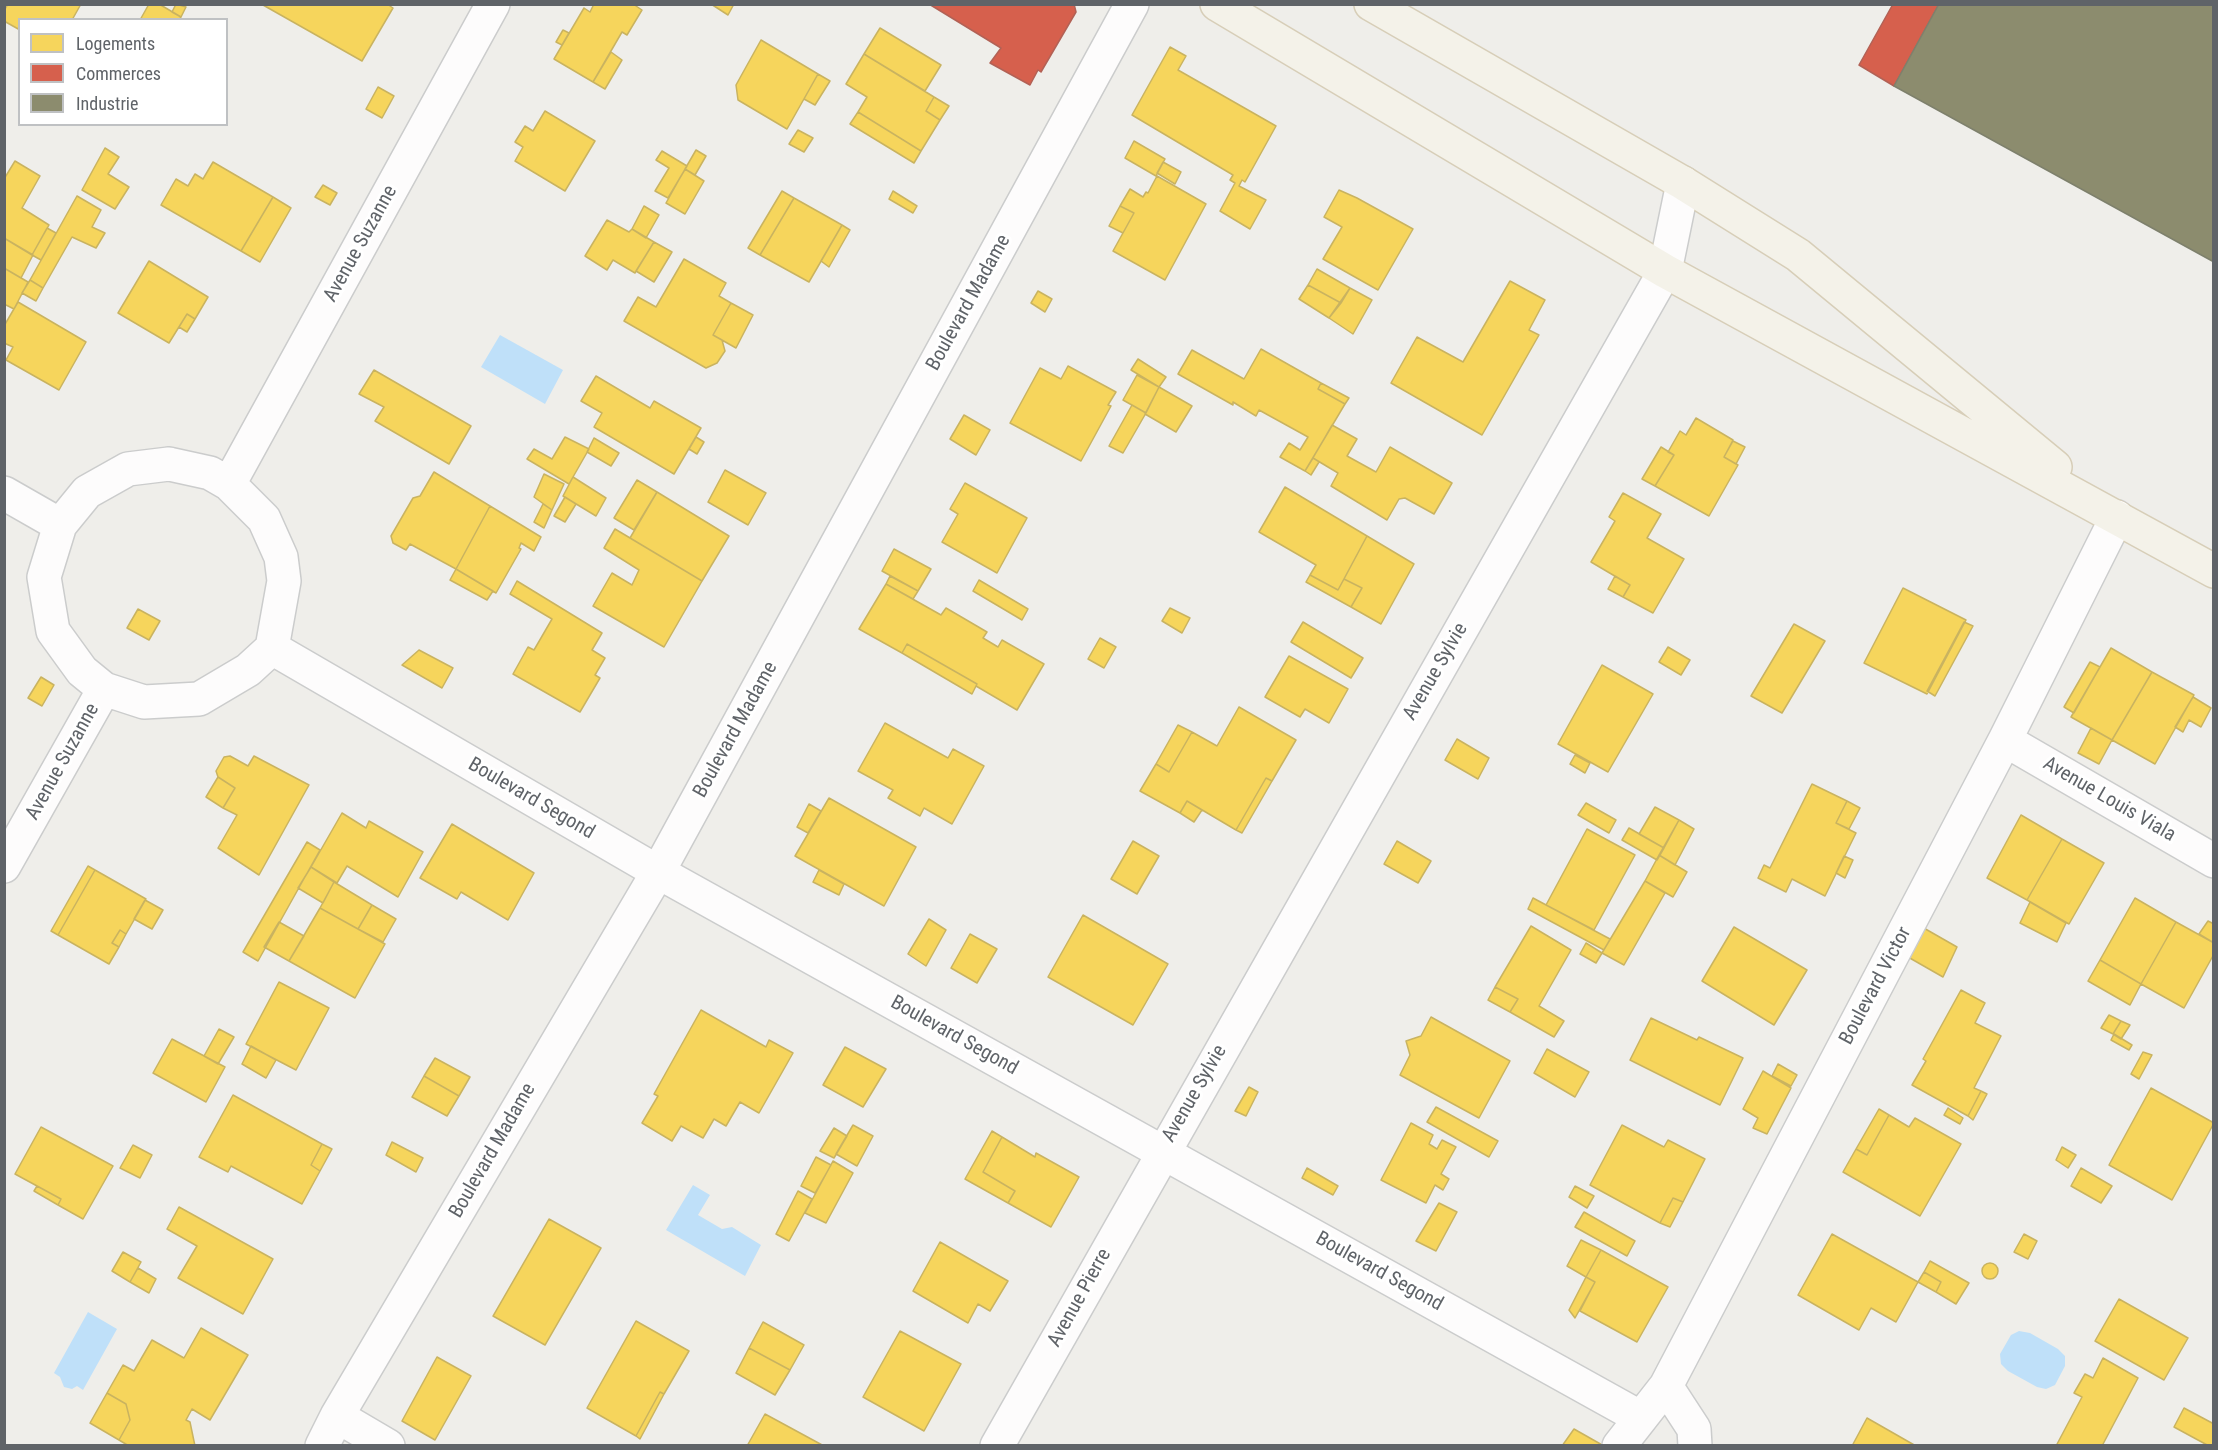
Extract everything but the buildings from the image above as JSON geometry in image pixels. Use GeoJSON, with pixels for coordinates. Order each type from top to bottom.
{"type":"FeatureCollection","features":[{"type":"Feature","properties":{"kind":"main road"},"geometry":{"type":"LineString","coordinates":[[1217,4],[1665,270],[2214,572]]}},
{"type":"Feature","properties":{"kind":"main road"},"geometry":{"type":"LineString","coordinates":[[1371,4],[1683,183],[1798,255],[2117,517]]}},
{"type":"Feature","properties":{"kind":"street","name":"Avenue Suzanne"},"geometry":{"type":"LineString","coordinates":[[229,484],[493,4]]}},
{"type":"Feature","properties":{"kind":"street","name":"Boulevard Madame"},"geometry":{"type":"LineString","coordinates":[[322,1446],[337,1416],[658,872],[1132,4]]}},
{"type":"Feature","properties":{"kind":"street","name":"Avenue Sylvie"},"geometry":{"type":"LineString","coordinates":[[1162,1151],[1665,270],[1683,183]]}},
{"type":"Feature","properties":{"kind":"street"},"geometry":{"type":"LineString","coordinates":[[169,464],[210,473],[229,484],[264,519],[281,556],[284,581],[272,648],[248,670],[199,699],[144,702],[104,689],[82,671],[53,631],[44,577],[60,525],[87,492],[128,470],[169,464]]}},
{"type":"Feature","properties":{"kind":"street"},"geometry":{"type":"LineString","coordinates":[[4,493],[60,525]]}},
{"type":"Feature","properties":{"kind":"street","name":"Boulevard Victor"},"geometry":{"type":"LineString","coordinates":[[1619,1446],[1666,1386],[2005,740],[2117,517]]}},
{"type":"Feature","properties":{"kind":"street","name":"Boulevard Segond"},"geometry":{"type":"LineString","coordinates":[[272,648],[658,872],[1641,1418]]}},
{"type":"Feature","properties":{"kind":"street","name":"Avenue Suzanne"},"geometry":{"type":"LineString","coordinates":[[4,866],[104,689]]}},
{"type":"Feature","properties":{"kind":"street","name":"Avenue Louis Viala"},"geometry":{"type":"LineString","coordinates":[[2005,740],[2214,861]]}},
{"type":"Feature","properties":{"kind":"street","name":"Avenue Pierre"},"geometry":{"type":"LineString","coordinates":[[997,1446],[1162,1151]]}},
{"type":"Feature","properties":{"kind":"street"},"geometry":{"type":"LineString","coordinates":[[1666,1386],[1694,1429],[1695,1446]]}},
{"type":"Feature","properties":{"kind":"street"},"geometry":{"type":"LineString","coordinates":[[337,1416],[388,1446]]}},
{"type":"Feature","properties":{"kind":"water"},"geometry":{"type":"Polygon","coordinates":[[[500,335],[563,370],[545,404],[481,367],[500,335]]]}},
{"type":"Feature","properties":{"kind":"water"},"geometry":{"type":"Polygon","coordinates":[[[693,1185],[710,1195],[698,1215],[722,1229],[732,1227],[761,1245],[745,1276],[666,1230],[693,1185]]]}},
{"type":"Feature","properties":{"kind":"water"},"geometry":{"type":"Polygon","coordinates":[[[88,1312],[117,1329],[83,1390],[77,1386],[72,1389],[64,1387],[60,1377],[54,1373],[88,1312]]]}},
{"type":"Feature","properties":{"kind":"water"},"geometry":{"type":"Polygon","coordinates":[[[2019,1331],[2030,1333],[2058,1349],[2065,1356],[2065,1366],[2055,1385],[2046,1389],[2037,1387],[2008,1371],[2001,1364],[2000,1354],[2011,1335],[2019,1331]]]}}]}
